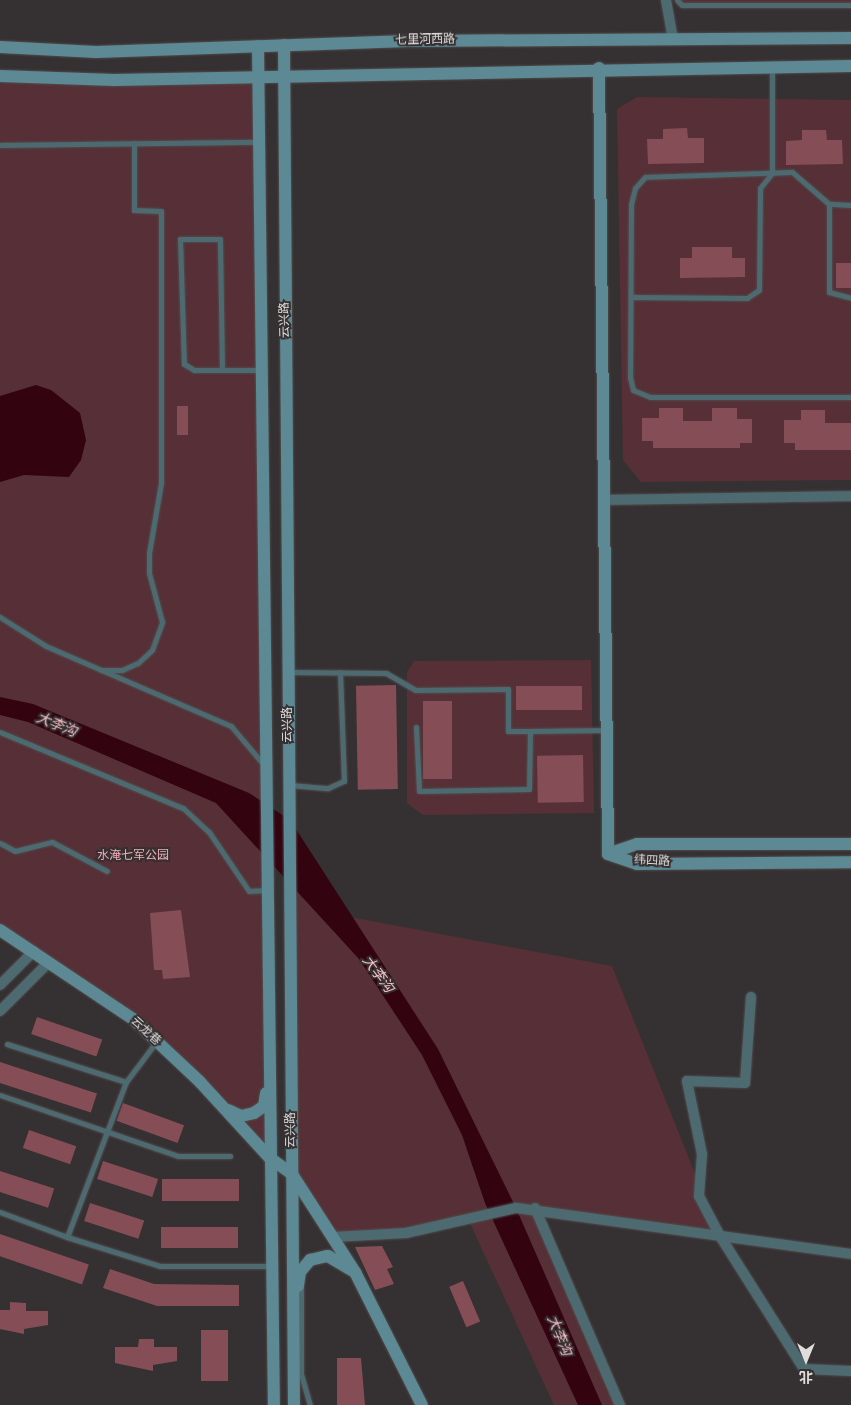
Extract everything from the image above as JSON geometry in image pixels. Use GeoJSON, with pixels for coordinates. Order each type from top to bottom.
{"type":"FeatureCollection","features":[{"type":"Feature","properties":{"kind":"street"},"geometry":{"type":"LineString","coordinates":[[666,0],[673,39]]}},
{"type":"Feature","properties":{"kind":"street","name":"七里河西路"},"geometry":{"type":"LineString","coordinates":[[0,47],[96,52],[284,45],[851,38]]}},
{"type":"Feature","properties":{"kind":"street","name":"云兴路"},"geometry":{"type":"LineString","coordinates":[[284,45],[294,1405]]}},
{"type":"Feature","properties":{"kind":"street","name":"云兴路"},"geometry":{"type":"LineString","coordinates":[[258,46],[274,1405]]}},
{"type":"Feature","properties":{"kind":"street"},"geometry":{"type":"LineString","coordinates":[[0,76],[114,80],[284,74],[599,68],[851,66]]}},
{"type":"Feature","properties":{"kind":"street"},"geometry":{"type":"LineString","coordinates":[[599,68],[608,854]]}},
{"type":"Feature","properties":{"kind":"street"},"geometry":{"type":"LineString","coordinates":[[605,500],[851,496]]}},
{"type":"Feature","properties":{"kind":"street","name":"纬四路"},"geometry":{"type":"LineString","coordinates":[[608,854],[637,844],[851,844]]}},
{"type":"Feature","properties":{"kind":"street","name":"纬四路"},"geometry":{"type":"LineString","coordinates":[[608,854],[637,864],[851,862]]}},
{"type":"Feature","properties":{"kind":"street","name":"云龙巷"},"geometry":{"type":"LineString","coordinates":[[0,930],[34,951],[157,1041],[224,1108],[270,1158],[292,1174]]}},
{"type":"Feature","properties":{"kind":"street"},"geometry":{"type":"LineString","coordinates":[[0,985],[34,951]]}},
{"type":"Feature","properties":{"kind":"street"},"geometry":{"type":"LineString","coordinates":[[0,1011],[49,962]]}},
{"type":"Feature","properties":{"kind":"street"},"geometry":{"type":"LineString","coordinates":[[751,997],[745,1083],[688,1081],[702,1154],[699,1196],[720,1236],[804,1368],[851,1371]]}},
{"type":"Feature","properties":{"kind":"street"},"geometry":{"type":"LineString","coordinates":[[224,1108],[241,1116],[254,1113],[264,1106],[269,1081]]}},
{"type":"Feature","properties":{"kind":"street"},"geometry":{"type":"LineString","coordinates":[[292,1174],[355,1272],[422,1405]]}},
{"type":"Feature","properties":{"kind":"street"},"geometry":{"type":"LineString","coordinates":[[333,1237],[406,1233],[468,1218],[535,1208],[851,1254]]}},
{"type":"Feature","properties":{"kind":"street"},"geometry":{"type":"LineString","coordinates":[[535,1208],[620,1405]]}},
{"type":"Feature","properties":{"kind":"street"},"geometry":{"type":"LineString","coordinates":[[293,1308],[300,1272],[310,1260],[328,1256],[355,1272]]}},
{"type":"Feature","properties":{"kind":"lane"},"geometry":{"type":"LineString","coordinates":[[677,0],[682,5],[851,5]]}},
{"type":"Feature","properties":{"kind":"lane"},"geometry":{"type":"LineString","coordinates":[[631,297],[748,298],[759,290],[760,188],[772,173],[772,66]]}},
{"type":"Feature","properties":{"kind":"lane"},"geometry":{"type":"LineString","coordinates":[[0,145],[259,142]]}},
{"type":"Feature","properties":{"kind":"lane"},"geometry":{"type":"LineString","coordinates":[[101,670],[122,670],[138,663],[152,650],[162,622],[149,573],[149,553],[161,483],[161,211],[134,210],[134,143]]}},
{"type":"Feature","properties":{"kind":"lane"},"geometry":{"type":"LineString","coordinates":[[851,204],[829,204],[792,172],[645,177],[635,188],[631,204],[633,390],[650,397],[851,397]]}},
{"type":"Feature","properties":{"kind":"lane"},"geometry":{"type":"LineString","coordinates":[[829,204],[829,292],[851,298]]}},
{"type":"Feature","properties":{"kind":"lane"},"geometry":{"type":"LineString","coordinates":[[222,370],[220,239],[180,239],[184,364],[194,370],[222,370],[261,370]]}},
{"type":"Feature","properties":{"kind":"lane"},"geometry":{"type":"LineString","coordinates":[[0,617],[46,646],[231,726],[266,768]]}},
{"type":"Feature","properties":{"kind":"lane"},"geometry":{"type":"LineString","coordinates":[[289,672],[386,673],[416,690],[508,689],[508,731],[607,730]]}},
{"type":"Feature","properties":{"kind":"lane"},"geometry":{"type":"LineString","coordinates":[[290,785],[328,788],[344,781],[340,672]]}},
{"type":"Feature","properties":{"kind":"lane"},"geometry":{"type":"LineString","coordinates":[[416,727],[419,791],[529,789],[530,731]]}},
{"type":"Feature","properties":{"kind":"lane"},"geometry":{"type":"LineString","coordinates":[[0,732],[184,808],[209,832],[249,891],[267,886]]}},
{"type":"Feature","properties":{"kind":"lane"},"geometry":{"type":"LineString","coordinates":[[0,843],[15,851],[52,842],[107,871]]}},
{"type":"Feature","properties":{"kind":"lane"},"geometry":{"type":"LineString","coordinates":[[66,1237],[126,1082],[157,1041]]}},
{"type":"Feature","properties":{"kind":"lane"},"geometry":{"type":"LineString","coordinates":[[7,1044],[126,1082]]}},
{"type":"Feature","properties":{"kind":"lane"},"geometry":{"type":"LineString","coordinates":[[0,1094],[178,1156],[230,1156]]}},
{"type":"Feature","properties":{"kind":"lane"},"geometry":{"type":"LineString","coordinates":[[0,1212],[66,1237],[160,1266],[271,1266]]}},
{"type":"Feature","properties":{"kind":"lane"},"geometry":{"type":"LineString","coordinates":[[300,1272],[302,1374],[310,1405]]}},
{"type":"Feature","properties":{"kind":"green space"},"geometry":{"type":"Polygon","coordinates":[[[677,0],[851,0],[851,7],[677,7],[677,0]]]}},
{"type":"Feature","properties":{"kind":"green space","name":"水淹七军公园"},"geometry":{"type":"Polygon","coordinates":[[[258,75],[270,1158],[133,1019],[0,930],[0,76],[258,75]]]}},
{"type":"Feature","properties":{"kind":"green space"},"geometry":{"type":"Polygon","coordinates":[[[637,97],[851,100],[851,480],[641,482],[623,460],[617,109],[637,97]]]}},
{"type":"Feature","properties":{"kind":"green space"},"geometry":{"type":"Polygon","coordinates":[[[591,660],[594,813],[423,815],[407,803],[407,672],[414,661],[591,660]]]}},
{"type":"Feature","properties":{"kind":"green space"},"geometry":{"type":"Polygon","coordinates":[[[290,820],[350,917],[612,966],[720,1236],[535,1209],[618,1405],[554,1405],[468,1219],[406,1233],[333,1237],[292,1174],[290,820]]]}},
{"type":"Feature","properties":{"kind":"water"},"geometry":{"type":"Polygon","coordinates":[[[36,385],[51,390],[80,413],[86,440],[81,460],[69,477],[24,475],[0,482],[0,396],[36,385]]]}},
{"type":"Feature","properties":{"kind":"water","name":"大李沟"},"geometry":{"type":"Polygon","coordinates":[[[0,697],[33,704],[249,793],[290,820],[438,1049],[516,1208],[602,1405],[578,1405],[485,1203],[462,1135],[422,1055],[359,959],[216,803],[28,722],[0,715],[0,697]]]}},
{"type":"Feature","properties":{"kind":"building"},"geometry":{"type":"Polygon","coordinates":[[[687,128],[688,138],[704,138],[704,163],[648,164],[647,139],[663,139],[663,129],[687,128]]]}},
{"type":"Feature","properties":{"kind":"building"},"geometry":{"type":"Polygon","coordinates":[[[802,130],[826,130],[827,140],[842,140],[843,164],[786,165],[786,141],[802,140],[802,130]]]}},
{"type":"Feature","properties":{"kind":"building"},"geometry":{"type":"Polygon","coordinates":[[[692,247],[732,247],[732,258],[745,258],[745,277],[680,278],[680,258],[692,258],[692,247]]]}},
{"type":"Feature","properties":{"kind":"building"},"geometry":{"type":"Polygon","coordinates":[[[836,263],[851,263],[851,288],[836,288],[836,263]]]}},
{"type":"Feature","properties":{"kind":"building"},"geometry":{"type":"Polygon","coordinates":[[[177,406],[188,406],[188,435],[177,435],[177,406]]]}},
{"type":"Feature","properties":{"kind":"building"},"geometry":{"type":"Polygon","coordinates":[[[659,408],[683,408],[683,421],[712,421],[712,408],[737,408],[737,419],[752,419],[752,443],[740,443],[740,448],[653,448],[653,441],[642,441],[642,418],[659,418],[659,408]]]}},
{"type":"Feature","properties":{"kind":"building"},"geometry":{"type":"Polygon","coordinates":[[[801,410],[825,410],[825,423],[851,423],[851,450],[795,450],[795,443],[784,443],[784,420],[801,420],[801,410]]]}},
{"type":"Feature","properties":{"kind":"building"},"geometry":{"type":"Polygon","coordinates":[[[396,685],[398,789],[358,790],[356,686],[396,685]]]}},
{"type":"Feature","properties":{"kind":"building"},"geometry":{"type":"Polygon","coordinates":[[[516,686],[582,686],[582,710],[516,710],[516,686]]]}},
{"type":"Feature","properties":{"kind":"building"},"geometry":{"type":"Polygon","coordinates":[[[423,701],[452,701],[452,779],[423,779],[423,701]]]}},
{"type":"Feature","properties":{"kind":"building"},"geometry":{"type":"Polygon","coordinates":[[[583,755],[584,802],[538,803],[537,756],[583,755]]]}},
{"type":"Feature","properties":{"kind":"building"},"geometry":{"type":"Polygon","coordinates":[[[181,910],[190,977],[163,979],[162,970],[154,970],[150,913],[181,910]]]}},
{"type":"Feature","properties":{"kind":"building"},"geometry":{"type":"Polygon","coordinates":[[[37,1017],[102,1039],[96,1056],[31,1034],[37,1017]]]}},
{"type":"Feature","properties":{"kind":"building"},"geometry":{"type":"Polygon","coordinates":[[[0,1062],[97,1094],[91,1113],[0,1083],[0,1062]]]}},
{"type":"Feature","properties":{"kind":"building"},"geometry":{"type":"Polygon","coordinates":[[[123,1103],[184,1125],[178,1143],[117,1121],[123,1103]]]}},
{"type":"Feature","properties":{"kind":"building"},"geometry":{"type":"Polygon","coordinates":[[[29,1130],[76,1146],[70,1164],[23,1148],[29,1130]]]}},
{"type":"Feature","properties":{"kind":"building"},"geometry":{"type":"Polygon","coordinates":[[[103,1161],[158,1179],[152,1197],[97,1179],[103,1161]]]}},
{"type":"Feature","properties":{"kind":"building"},"geometry":{"type":"Polygon","coordinates":[[[0,1171],[54,1189],[48,1208],[0,1192],[0,1171]]]}},
{"type":"Feature","properties":{"kind":"building"},"geometry":{"type":"Polygon","coordinates":[[[162,1179],[239,1179],[239,1201],[162,1201],[162,1179]]]}},
{"type":"Feature","properties":{"kind":"building"},"geometry":{"type":"Polygon","coordinates":[[[90,1203],[144,1221],[138,1239],[84,1221],[90,1203]]]}},
{"type":"Feature","properties":{"kind":"building"},"geometry":{"type":"Polygon","coordinates":[[[161,1227],[238,1227],[238,1248],[161,1248],[161,1227]]]}},
{"type":"Feature","properties":{"kind":"building"},"geometry":{"type":"Polygon","coordinates":[[[0,1234],[89,1265],[82,1284],[0,1256],[0,1234]]]}},
{"type":"Feature","properties":{"kind":"building"},"geometry":{"type":"Polygon","coordinates":[[[382,1246],[393,1267],[387,1269],[394,1284],[375,1290],[355,1247],[382,1246]]]}},
{"type":"Feature","properties":{"kind":"building"},"geometry":{"type":"Polygon","coordinates":[[[110,1269],[154,1284],[239,1285],[239,1306],[157,1306],[103,1288],[110,1269]]]}},
{"type":"Feature","properties":{"kind":"building"},"geometry":{"type":"Polygon","coordinates":[[[463,1281],[480,1322],[466,1327],[449,1287],[463,1281]]]}},
{"type":"Feature","properties":{"kind":"building"},"geometry":{"type":"Polygon","coordinates":[[[10,1302],[26,1303],[26,1311],[48,1311],[48,1325],[24,1329],[24,1334],[0,1329],[0,1310],[10,1310],[10,1302]]]}},
{"type":"Feature","properties":{"kind":"building"},"geometry":{"type":"Polygon","coordinates":[[[201,1330],[228,1330],[228,1381],[201,1381],[201,1330]]]}},
{"type":"Feature","properties":{"kind":"building"},"geometry":{"type":"Polygon","coordinates":[[[139,1339],[154,1339],[154,1347],[177,1347],[177,1361],[153,1365],[153,1371],[115,1363],[115,1347],[138,1347],[139,1339]]]}},
{"type":"Feature","properties":{"kind":"building"},"geometry":{"type":"Polygon","coordinates":[[[337,1358],[361,1358],[365,1405],[337,1405],[337,1358]]]}}]}
